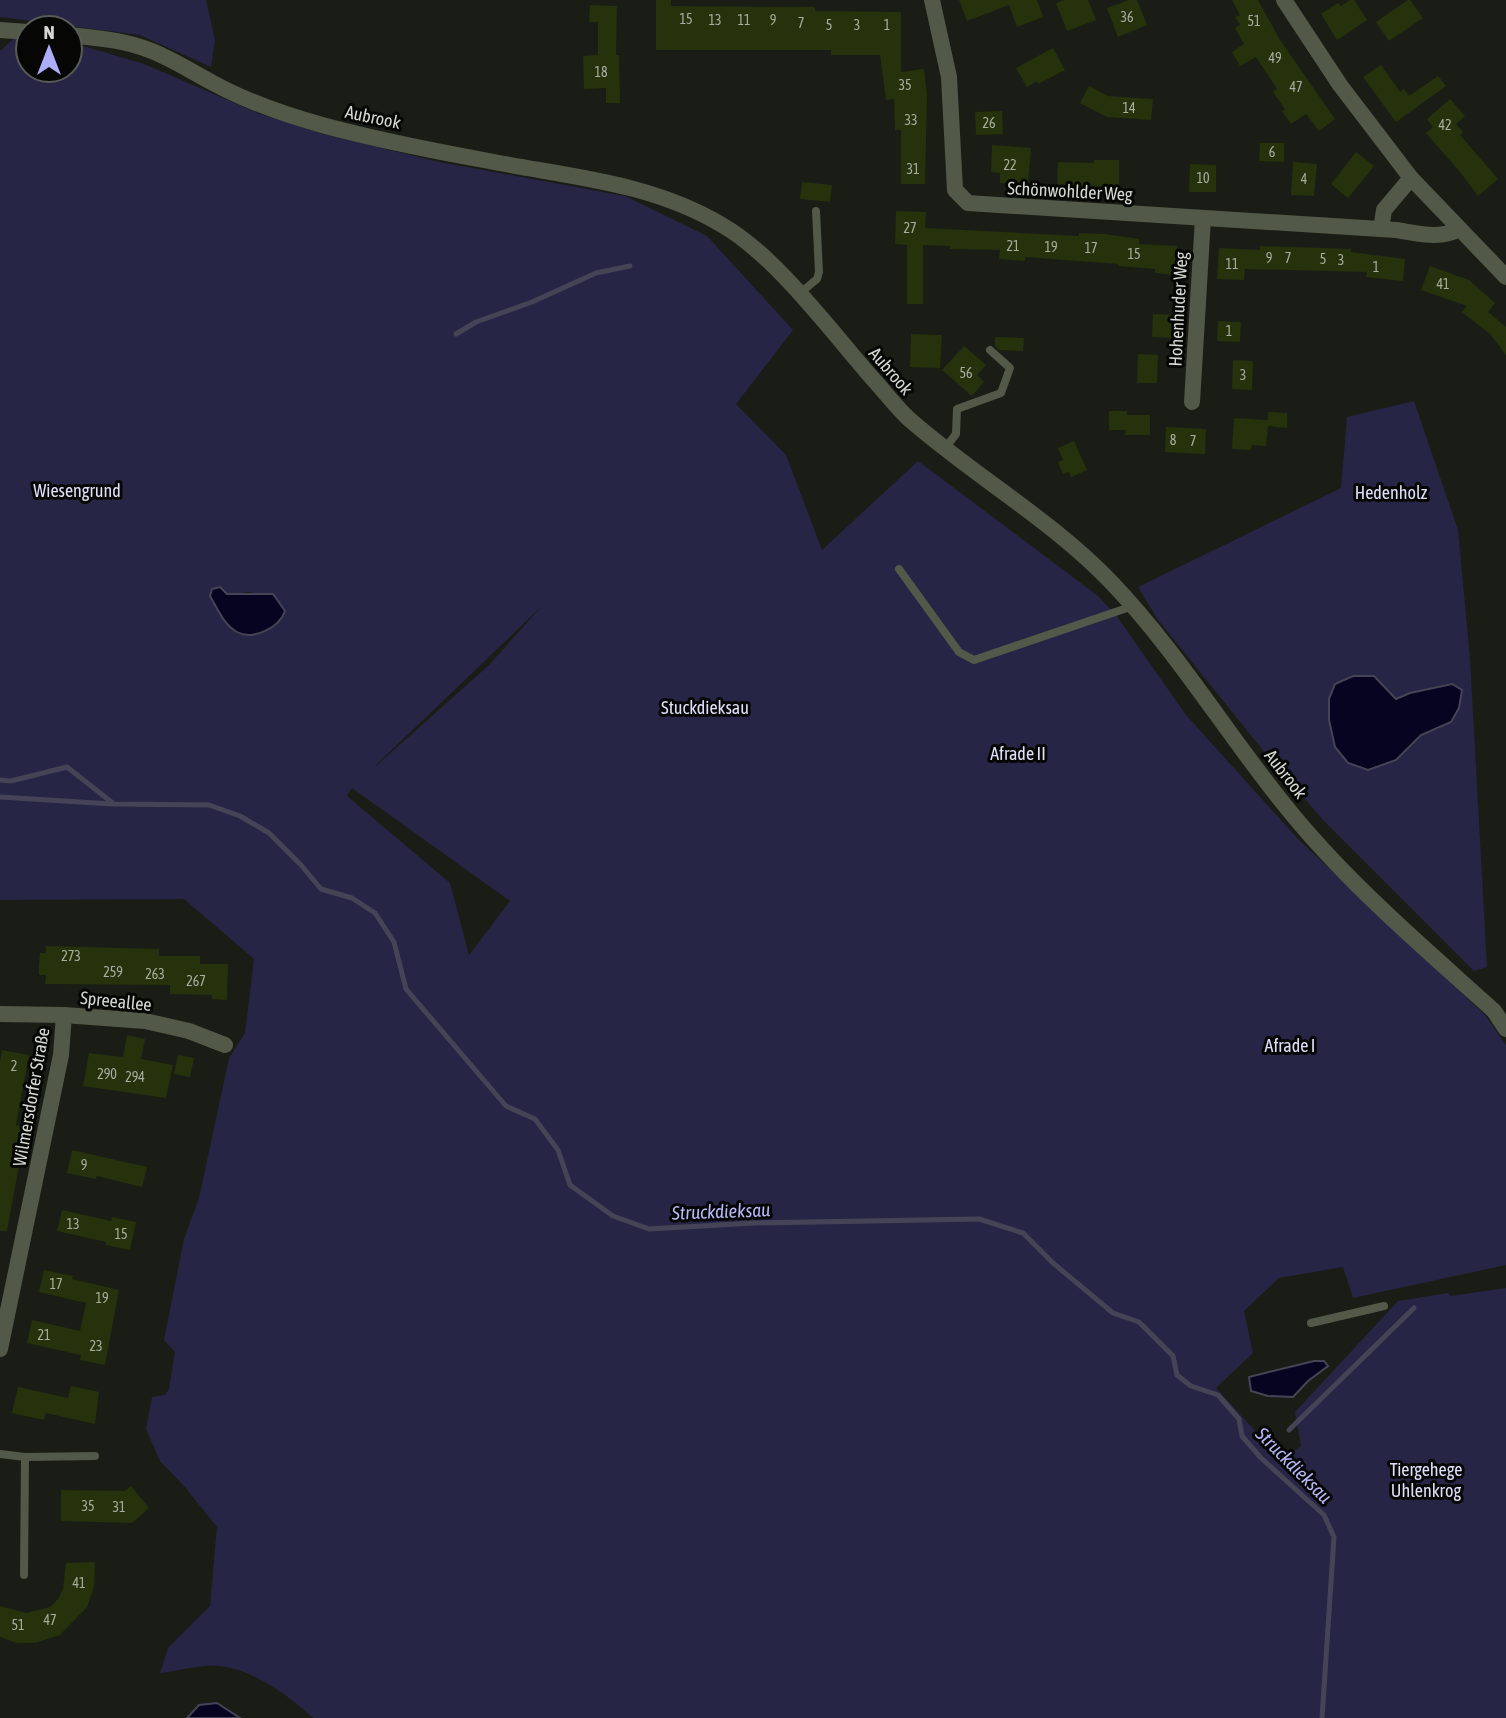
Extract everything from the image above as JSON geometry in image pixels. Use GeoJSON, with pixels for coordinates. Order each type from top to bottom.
{"type":"FeatureCollection","features":[{"type":"Feature","properties":{"kind":"street","name":"Schönwohlder Weg"},"geometry":{"type":"LineString","coordinates":[[932,0],[949,76],[955,190],[960,197],[976,205],[1442,235],[1459,229]]}},
{"type":"Feature","properties":{"kind":"street"},"geometry":{"type":"LineString","coordinates":[[1284,0],[1340,86],[1411,178],[1506,276]]}},
{"type":"Feature","properties":{"kind":"street","name":"Aubrook"},"geometry":{"type":"LineString","coordinates":[[84,36],[120,40],[152,50],[219,87],[320,125],[491,162],[584,176],[659,197],[721,224],[744,239],[799,295],[900,410],[1092,562],[1133,606],[1309,835],[1397,923],[1494,1011],[1506,1029]]}},
{"type":"Feature","properties":{"kind":"street"},"geometry":{"type":"LineString","coordinates":[[1381,229],[1384,210],[1411,178]]}},
{"type":"Feature","properties":{"kind":"street","name":"Hohenhuder Weg"},"geometry":{"type":"LineString","coordinates":[[1192,402],[1203,218]]}},
{"type":"Feature","properties":{"kind":"street","name":"Spreeallee"},"geometry":{"type":"LineString","coordinates":[[0,1014],[145,1021],[189,1031],[225,1045]]}},
{"type":"Feature","properties":{"kind":"street","name":"Wilmersdorfer Straße"},"geometry":{"type":"LineString","coordinates":[[0,1349],[61,1055],[64,1015]]}},
{"type":"Feature","properties":{"kind":"lane"},"geometry":{"type":"LineString","coordinates":[[799,295],[817,279],[819,272],[816,211]]}},
{"type":"Feature","properties":{"kind":"lane"},"geometry":{"type":"LineString","coordinates":[[946,447],[956,434],[957,409],[1001,393],[1010,368],[990,350]]}},
{"type":"Feature","properties":{"kind":"lane"},"geometry":{"type":"LineString","coordinates":[[899,569],[959,652],[974,660],[1133,606]]}},
{"type":"Feature","properties":{"kind":"lane"},"geometry":{"type":"LineString","coordinates":[[1311,1323],[1384,1306]]}},
{"type":"Feature","properties":{"kind":"lane"},"geometry":{"type":"LineString","coordinates":[[0,1454],[25,1457],[95,1456]]}},
{"type":"Feature","properties":{"kind":"lane"},"geometry":{"type":"LineString","coordinates":[[24,1575],[25,1457]]}},
{"type":"Feature","properties":{"kind":"green space"},"geometry":{"type":"Polygon","coordinates":[[[0,0],[206,0],[215,40],[211,67],[140,35],[84,28],[84,14],[14,14],[14,19],[0,17],[0,0]]]}},
{"type":"Feature","properties":{"kind":"green space"},"geometry":{"type":"Polygon","coordinates":[[[14,38],[14,84],[84,84],[84,46],[144,64],[260,114],[320,133],[439,162],[625,196],[707,236],[793,330],[736,404],[786,455],[822,550],[918,461],[1098,596],[1116,615],[1186,715],[1299,840],[1485,1015],[1506,1045],[1506,1265],[1353,1298],[1343,1267],[1279,1278],[1244,1311],[1253,1353],[1216,1388],[1258,1434],[1285,1458],[1301,1446],[1295,1412],[1398,1301],[1506,1288],[1506,1718],[313,1718],[270,1685],[232,1668],[205,1666],[160,1673],[168,1648],[210,1606],[217,1527],[160,1461],[146,1429],[152,1397],[165,1395],[169,1389],[175,1352],[164,1340],[184,1239],[199,1198],[229,1058],[245,1033],[254,959],[184,899],[0,900],[0,51],[14,38]],[[220,587],[220,615],[252,592],[227,594],[220,587]],[[541,607],[376,765],[376,766],[489,665],[541,607]],[[352,788],[347,796],[450,883],[469,955],[510,901],[352,788]]]}},
{"type":"Feature","properties":{"kind":"green space","name":"Hedenholz"},"geometry":{"type":"Polygon","coordinates":[[[1414,401],[1458,530],[1470,659],[1487,967],[1474,971],[1323,820],[1158,620],[1138,587],[1341,488],[1347,417],[1414,401]],[[1374,676],[1409,746],[1421,735],[1441,728],[1433,687],[1396,699],[1374,676]]]}},
{"type":"Feature","properties":{"kind":"water"},"geometry":{"type":"Polygon","coordinates":[[[220,587],[227,594],[273,594],[285,611],[278,622],[265,631],[251,635],[237,632],[225,621],[210,596],[212,589],[220,587]]]}},
{"type":"Feature","properties":{"kind":"water"},"geometry":{"type":"Polygon","coordinates":[[[1353,676],[1374,676],[1396,699],[1410,693],[1452,684],[1462,690],[1459,708],[1451,722],[1421,735],[1396,760],[1368,770],[1348,763],[1335,747],[1329,720],[1329,699],[1335,684],[1353,676]]]}},
{"type":"Feature","properties":{"kind":"water"},"geometry":{"type":"Polygon","coordinates":[[[1324,1361],[1328,1366],[1293,1397],[1268,1396],[1251,1391],[1249,1377],[1324,1361]]]}},
{"type":"Feature","properties":{"kind":"water"},"geometry":{"type":"Polygon","coordinates":[[[217,1703],[240,1718],[187,1718],[199,1705],[217,1703]]]}},
{"type":"Feature","properties":{"kind":"building"},"geometry":{"type":"Polygon","coordinates":[[[656,0],[671,0],[671,6],[815,7],[815,11],[901,12],[901,72],[924,69],[927,95],[925,184],[901,184],[901,130],[895,130],[894,99],[886,100],[880,55],[831,55],[831,50],[656,50],[656,0]]]}},
{"type":"Feature","properties":{"kind":"building"},"geometry":{"type":"Polygon","coordinates":[[[959,0],[1037,0],[1043,17],[1017,27],[1009,5],[967,21],[959,0]]]}},
{"type":"Feature","properties":{"kind":"building"},"geometry":{"type":"Polygon","coordinates":[[[1064,0],[1088,0],[1096,20],[1067,31],[1056,3],[1064,0]]]}},
{"type":"Feature","properties":{"kind":"building"},"geometry":{"type":"Polygon","coordinates":[[[1137,0],[1147,25],[1118,37],[1107,8],[1137,0]]]}},
{"type":"Feature","properties":{"kind":"building"},"geometry":{"type":"Polygon","coordinates":[[[1232,0],[1258,0],[1280,40],[1335,119],[1319,131],[1306,114],[1291,124],[1282,111],[1285,109],[1273,92],[1277,89],[1256,57],[1240,66],[1232,52],[1244,44],[1235,28],[1240,25],[1235,17],[1240,15],[1232,0]]]}},
{"type":"Feature","properties":{"kind":"building"},"geometry":{"type":"Polygon","coordinates":[[[1354,0],[1367,20],[1337,40],[1321,14],[1338,3],[1341,6],[1354,0]]]}},
{"type":"Feature","properties":{"kind":"building"},"geometry":{"type":"Polygon","coordinates":[[[1408,0],[1423,18],[1389,41],[1376,22],[1408,0]]]}},
{"type":"Feature","properties":{"kind":"building"},"geometry":{"type":"Polygon","coordinates":[[[590,5],[617,6],[616,55],[619,55],[620,103],[606,103],[606,88],[584,89],[583,56],[598,55],[598,22],[589,22],[590,5]]]}},
{"type":"Feature","properties":{"kind":"building"},"geometry":{"type":"Polygon","coordinates":[[[1053,48],[1065,70],[1027,87],[1016,68],[1053,48]]]}},
{"type":"Feature","properties":{"kind":"building"},"geometry":{"type":"Polygon","coordinates":[[[1381,65],[1400,92],[1404,89],[1409,96],[1438,76],[1446,86],[1396,122],[1363,77],[1381,65]]]}},
{"type":"Feature","properties":{"kind":"building"},"geometry":{"type":"Polygon","coordinates":[[[1089,86],[1108,96],[1153,99],[1151,120],[1107,117],[1080,103],[1089,86]]]}},
{"type":"Feature","properties":{"kind":"building"},"geometry":{"type":"Polygon","coordinates":[[[1450,99],[1465,116],[1456,124],[1463,132],[1460,135],[1498,179],[1478,196],[1426,133],[1433,127],[1427,119],[1450,99]]]}},
{"type":"Feature","properties":{"kind":"building"},"geometry":{"type":"Polygon","coordinates":[[[1002,111],[1003,134],[976,135],[975,112],[1002,111]]]}},
{"type":"Feature","properties":{"kind":"building"},"geometry":{"type":"Polygon","coordinates":[[[1260,143],[1284,143],[1284,162],[1259,161],[1260,143]]]}},
{"type":"Feature","properties":{"kind":"building"},"geometry":{"type":"Polygon","coordinates":[[[992,145],[1031,148],[1028,185],[1000,183],[1000,173],[991,172],[992,145]]]}},
{"type":"Feature","properties":{"kind":"building"},"geometry":{"type":"Polygon","coordinates":[[[1356,152],[1374,166],[1348,198],[1331,184],[1356,152]]]}},
{"type":"Feature","properties":{"kind":"building"},"geometry":{"type":"Polygon","coordinates":[[[1094,160],[1119,160],[1119,187],[1057,186],[1058,162],[1094,163],[1094,160]]]}},
{"type":"Feature","properties":{"kind":"building"},"geometry":{"type":"Polygon","coordinates":[[[1293,162],[1317,164],[1314,196],[1291,195],[1293,162]]]}},
{"type":"Feature","properties":{"kind":"building"},"geometry":{"type":"Polygon","coordinates":[[[1190,164],[1216,165],[1216,192],[1189,192],[1190,164]]]}},
{"type":"Feature","properties":{"kind":"building"},"geometry":{"type":"Polygon","coordinates":[[[802,182],[832,185],[830,202],[800,199],[802,182]]]}},
{"type":"Feature","properties":{"kind":"building"},"geometry":{"type":"Polygon","coordinates":[[[896,211],[926,212],[925,228],[1079,236],[1079,233],[1104,234],[1139,239],[1139,244],[1177,246],[1175,275],[1155,273],[1155,269],[1118,264],[1025,257],[1025,261],[999,259],[1000,250],[950,249],[950,246],[923,245],[923,304],[907,304],[907,245],[895,244],[896,211]]]}},
{"type":"Feature","properties":{"kind":"building"},"geometry":{"type":"Polygon","coordinates":[[[1260,246],[1351,249],[1351,252],[1405,259],[1403,281],[1366,277],[1367,272],[1245,269],[1244,280],[1217,279],[1219,248],[1260,250],[1260,246]]]}},
{"type":"Feature","properties":{"kind":"building"},"geometry":{"type":"Polygon","coordinates":[[[1430,266],[1469,280],[1495,303],[1488,312],[1506,327],[1506,355],[1490,334],[1462,312],[1467,306],[1421,290],[1430,266]]]}},
{"type":"Feature","properties":{"kind":"building"},"geometry":{"type":"Polygon","coordinates":[[[1153,314],[1176,315],[1175,338],[1152,337],[1153,314]]]}},
{"type":"Feature","properties":{"kind":"building"},"geometry":{"type":"Polygon","coordinates":[[[1218,321],[1241,322],[1240,342],[1217,341],[1218,321]]]}},
{"type":"Feature","properties":{"kind":"building"},"geometry":{"type":"Polygon","coordinates":[[[911,334],[942,335],[940,368],[910,367],[911,334]]]}},
{"type":"Feature","properties":{"kind":"building"},"geometry":{"type":"Polygon","coordinates":[[[995,337],[1024,338],[1023,351],[1000,350],[995,346],[995,337]]]}},
{"type":"Feature","properties":{"kind":"building"},"geometry":{"type":"Polygon","coordinates":[[[964,346],[986,365],[977,375],[984,382],[972,396],[942,370],[964,346]]]}},
{"type":"Feature","properties":{"kind":"building"},"geometry":{"type":"Polygon","coordinates":[[[1138,354],[1158,355],[1157,383],[1137,383],[1138,354]]]}},
{"type":"Feature","properties":{"kind":"building"},"geometry":{"type":"Polygon","coordinates":[[[1233,360],[1253,361],[1252,390],[1232,389],[1233,360]]]}},
{"type":"Feature","properties":{"kind":"building"},"geometry":{"type":"Polygon","coordinates":[[[1109,411],[1127,411],[1127,415],[1150,415],[1150,435],[1125,435],[1126,430],[1109,430],[1109,411]]]}},
{"type":"Feature","properties":{"kind":"building"},"geometry":{"type":"Polygon","coordinates":[[[1268,412],[1287,413],[1287,428],[1268,426],[1266,446],[1252,445],[1251,450],[1232,449],[1234,418],[1268,420],[1268,412]]]}},
{"type":"Feature","properties":{"kind":"building"},"geometry":{"type":"Polygon","coordinates":[[[1166,427],[1206,429],[1205,454],[1165,452],[1166,427]]]}},
{"type":"Feature","properties":{"kind":"building"},"geometry":{"type":"Polygon","coordinates":[[[1074,441],[1087,470],[1071,477],[1069,472],[1063,474],[1058,462],[1063,460],[1058,448],[1074,441]]]}},
{"type":"Feature","properties":{"kind":"building"},"geometry":{"type":"Polygon","coordinates":[[[46,946],[159,949],[159,956],[200,956],[200,964],[228,964],[227,1000],[212,999],[212,995],[170,994],[170,985],[45,984],[46,975],[39,975],[39,964],[40,953],[46,953],[46,946]]]}},
{"type":"Feature","properties":{"kind":"building"},"geometry":{"type":"Polygon","coordinates":[[[127,1035],[145,1039],[141,1059],[173,1065],[166,1098],[83,1086],[89,1053],[123,1057],[127,1035]]]}},
{"type":"Feature","properties":{"kind":"building"},"geometry":{"type":"Polygon","coordinates":[[[2,1050],[29,1055],[16,1125],[26,1127],[7,1231],[0,1231],[2,1050]]]}},
{"type":"Feature","properties":{"kind":"building"},"geometry":{"type":"Polygon","coordinates":[[[178,1055],[194,1058],[190,1077],[174,1074],[178,1055]]]}},
{"type":"Feature","properties":{"kind":"building"},"geometry":{"type":"Polygon","coordinates":[[[72,1150],[147,1167],[142,1187],[97,1176],[96,1179],[67,1173],[72,1150]]]}},
{"type":"Feature","properties":{"kind":"building"},"geometry":{"type":"Polygon","coordinates":[[[62,1210],[111,1221],[112,1217],[136,1222],[130,1250],[57,1231],[62,1210]]]}},
{"type":"Feature","properties":{"kind":"building"},"geometry":{"type":"Polygon","coordinates":[[[44,1270],[119,1290],[105,1365],[80,1360],[81,1355],[27,1343],[32,1320],[80,1331],[86,1303],[39,1292],[44,1270]]]}},
{"type":"Feature","properties":{"kind":"building"},"geometry":{"type":"Polygon","coordinates":[[[71,1386],[99,1392],[95,1424],[46,1413],[44,1420],[12,1413],[18,1387],[68,1398],[71,1386]]]}},
{"type":"Feature","properties":{"kind":"building"},"geometry":{"type":"Polygon","coordinates":[[[131,1486],[149,1508],[132,1523],[61,1521],[61,1490],[125,1491],[131,1486]]]}},
{"type":"Feature","properties":{"kind":"building"},"geometry":{"type":"Polygon","coordinates":[[[95,1562],[94,1587],[87,1607],[60,1635],[35,1643],[17,1643],[0,1637],[0,1606],[26,1613],[50,1607],[63,1589],[66,1563],[95,1562]]]}},
{"type":"Feature","properties":{"kind":"waterway"},"geometry":{"type":"LineString","coordinates":[[456,334],[476,322],[532,302],[596,273],[630,266]]}},
{"type":"Feature","properties":{"kind":"waterway","name":"Struckdieksau"},"geometry":{"type":"LineString","coordinates":[[0,780],[11,781],[67,767],[114,804],[209,805],[240,816],[269,833],[321,889],[352,898],[375,913],[394,942],[406,989],[506,1106],[535,1119],[558,1150],[570,1185],[613,1216],[649,1229],[755,1223],[979,1219],[1023,1233],[1053,1263],[1113,1313],[1139,1322],[1173,1356],[1177,1375],[1191,1386],[1218,1395],[1239,1419],[1242,1436],[1261,1458],[1324,1515],[1334,1537],[1322,1718]]}},
{"type":"Feature","properties":{"kind":"waterway"},"geometry":{"type":"LineString","coordinates":[[0,797],[112,804]]}},
{"type":"Feature","properties":{"kind":"waterway"},"geometry":{"type":"LineString","coordinates":[[1289,1430],[1414,1308]]}},
{"type":"Feature","properties":{"kind":"park label","name":"Wiesengrund"},"geometry":{"type":"Point","coordinates":[77,490]}},
{"type":"Feature","properties":{"kind":"park label","name":"Stuckdieksau"},"geometry":{"type":"Point","coordinates":[705,707]}},
{"type":"Feature","properties":{"kind":"park label","name":"Afrade II"},"geometry":{"type":"Point","coordinates":[1018,753]}},
{"type":"Feature","properties":{"kind":"park label","name":"Afrade I"},"geometry":{"type":"Point","coordinates":[1290,1045]}},
{"type":"Feature","properties":{"kind":"park label","name":"Tiergehege Uhlenkrog"},"geometry":{"type":"Point","coordinates":[1426,1479]}}]}
